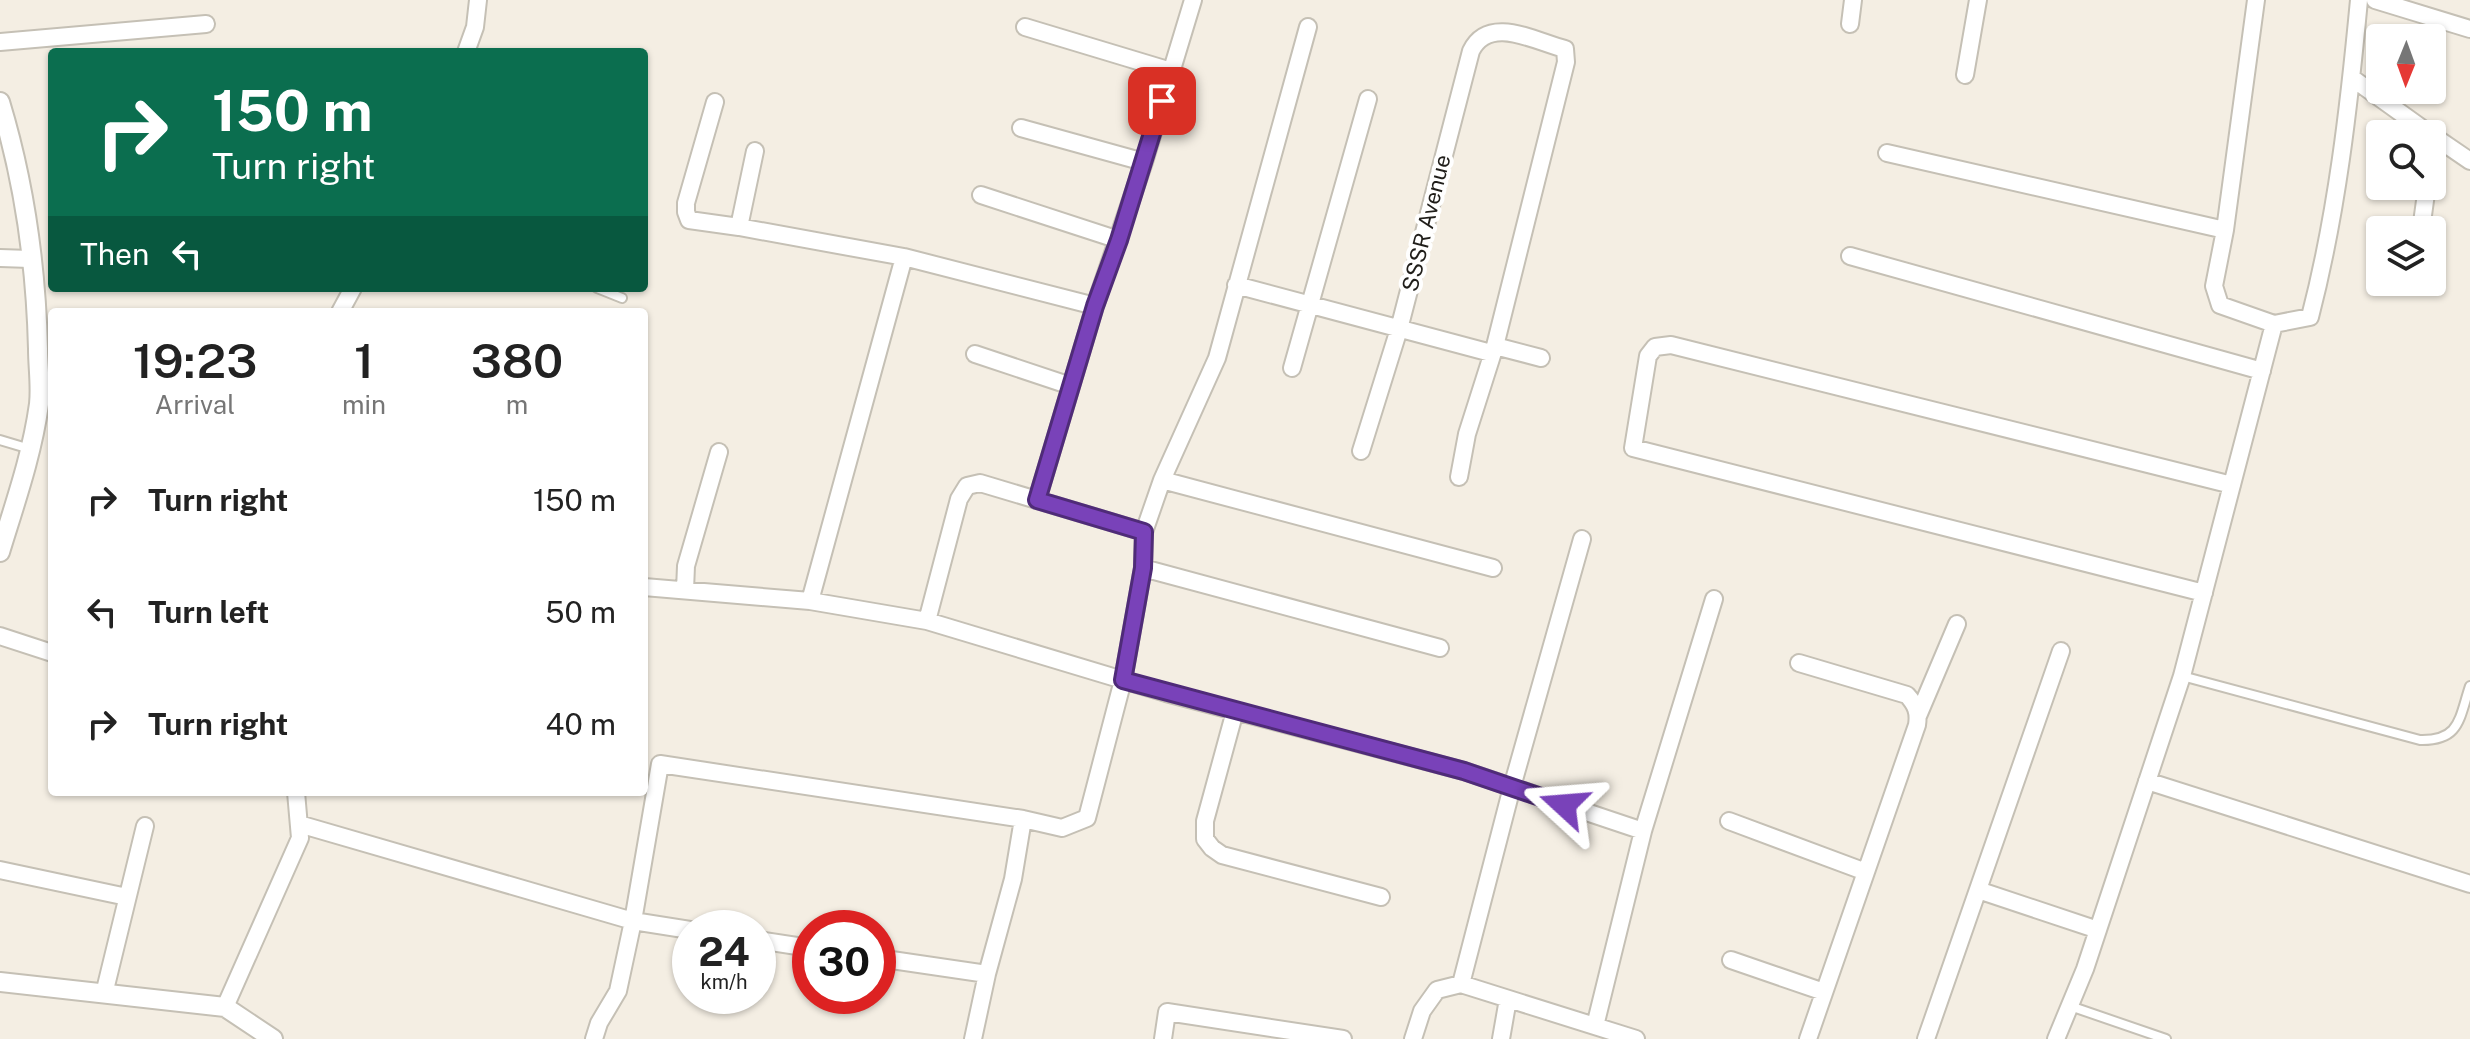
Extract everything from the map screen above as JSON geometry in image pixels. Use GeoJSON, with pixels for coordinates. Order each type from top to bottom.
{"type":"FeatureCollection","features":[{"type":"Feature","properties":{"kind":"street"},"geometry":{"type":"LineString","coordinates":[[467,48],[475,27],[478,0]]}},
{"type":"Feature","properties":{"kind":"street"},"geometry":{"type":"LineString","coordinates":[[1037,500],[1095,306],[1144,162],[1193,0]]}},
{"type":"Feature","properties":{"kind":"street"},"geometry":{"type":"LineString","coordinates":[[1850,24],[1853,0]]}},
{"type":"Feature","properties":{"kind":"street"},"geometry":{"type":"LineString","coordinates":[[1965,75],[1978,0]]}},
{"type":"Feature","properties":{"kind":"street"},"geometry":{"type":"LineString","coordinates":[[2256,0],[2225,230],[2214,286],[2220,305],[2274,324],[2310,317],[2325,257],[2352,78],[2359,0]]}},
{"type":"Feature","properties":{"kind":"street"},"geometry":{"type":"LineString","coordinates":[[2375,0],[2470,29]]}},
{"type":"Feature","properties":{"kind":"street"},"geometry":{"type":"LineString","coordinates":[[0,42],[206,24]]}},
{"type":"Feature","properties":{"kind":"street"},"geometry":{"type":"LineString","coordinates":[[1025,27],[1171,71]]}},
{"type":"Feature","properties":{"kind":"street"},"geometry":{"type":"LineString","coordinates":[[594,1039],[599,1023],[618,991],[660,764],[1023,819],[1062,828],[1087,818],[1123,680],[1143,568],[1144,532],[1162,480],[1217,358],[1308,27]]}},
{"type":"Feature","properties":{"kind":"street","name":"SSSR Avenue"},"geometry":{"type":"LineString","coordinates":[[1361,451],[1399,329],[1471,51],[1475,42],[1482,37],[1505,32],[1565,49],[1565,69],[1495,346]]}},
{"type":"Feature","properties":{"kind":"street"},"geometry":{"type":"LineString","coordinates":[[2352,78],[2406,120]]}},
{"type":"Feature","properties":{"kind":"street"},"geometry":{"type":"LineString","coordinates":[[1292,368],[1368,99]]}},
{"type":"Feature","properties":{"kind":"street"},"geometry":{"type":"LineString","coordinates":[[0,102],[30,259],[44,310],[39,400],[31,449],[0,552]]}},
{"type":"Feature","properties":{"kind":"street"},"geometry":{"type":"LineString","coordinates":[[715,102],[686,203],[689,220],[904,257],[1095,306]]}},
{"type":"Feature","properties":{"kind":"street"},"geometry":{"type":"LineString","coordinates":[[1021,128],[1144,162]]}},
{"type":"Feature","properties":{"kind":"street"},"geometry":{"type":"LineString","coordinates":[[2446,148],[2470,161]]}},
{"type":"Feature","properties":{"kind":"street"},"geometry":{"type":"LineString","coordinates":[[739,227],[755,151]]}},
{"type":"Feature","properties":{"kind":"street"},"geometry":{"type":"LineString","coordinates":[[1887,153],[2225,230]]}},
{"type":"Feature","properties":{"kind":"street"},"geometry":{"type":"LineString","coordinates":[[981,195],[1119,240]]}},
{"type":"Feature","properties":{"kind":"street"},"geometry":{"type":"LineString","coordinates":[[1850,256],[2262,371]]}},
{"type":"Feature","properties":{"kind":"street"},"geometry":{"type":"LineString","coordinates":[[810,601],[904,257]]}},
{"type":"Feature","properties":{"kind":"street"},"geometry":{"type":"LineString","coordinates":[[0,258],[30,259]]}},
{"type":"Feature","properties":{"kind":"street"},"geometry":{"type":"LineString","coordinates":[[1236,285],[1491,353],[1495,346]]}},
{"type":"Feature","properties":{"kind":"street"},"geometry":{"type":"LineString","coordinates":[[2056,1039],[2098,930],[2182,676],[2274,324]]}},
{"type":"Feature","properties":{"kind":"street"},"geometry":{"type":"LineString","coordinates":[[2204,593],[1633,448],[1648,356],[1655,347],[1671,345],[2232,485]]}},
{"type":"Feature","properties":{"kind":"street"},"geometry":{"type":"LineString","coordinates":[[1495,346],[1541,358]]}},
{"type":"Feature","properties":{"kind":"street"},"geometry":{"type":"LineString","coordinates":[[1459,477],[1467,434],[1495,346]]}},
{"type":"Feature","properties":{"kind":"street"},"geometry":{"type":"LineString","coordinates":[[975,354],[1071,386]]}},
{"type":"Feature","properties":{"kind":"street"},"geometry":{"type":"LineString","coordinates":[[685,590],[686,566],[719,452]]}},
{"type":"Feature","properties":{"kind":"street"},"geometry":{"type":"LineString","coordinates":[[1162,480],[1493,568]]}},
{"type":"Feature","properties":{"kind":"street"},"geometry":{"type":"LineString","coordinates":[[927,621],[959,499],[967,486],[980,483],[1144,532]]}},
{"type":"Feature","properties":{"kind":"street"},"geometry":{"type":"LineString","coordinates":[[1461,984],[1512,787],[1582,539]]}},
{"type":"Feature","properties":{"kind":"street"},"geometry":{"type":"LineString","coordinates":[[1143,568],[1440,648]]}},
{"type":"Feature","properties":{"kind":"street"},"geometry":{"type":"LineString","coordinates":[[648,587],[810,601],[927,621],[1123,680],[1464,771],[1643,831]]}},
{"type":"Feature","properties":{"kind":"street"},"geometry":{"type":"LineString","coordinates":[[1595,1026],[1643,831],[1714,599]]}},
{"type":"Feature","properties":{"kind":"street"},"geometry":{"type":"LineString","coordinates":[[1808,1039],[1918,716],[1957,624]]}},
{"type":"Feature","properties":{"kind":"street"},"geometry":{"type":"LineString","coordinates":[[1,641],[48,652]]}},
{"type":"Feature","properties":{"kind":"street"},"geometry":{"type":"LineString","coordinates":[[1926,1039],[2061,651]]}},
{"type":"Feature","properties":{"kind":"street"},"geometry":{"type":"LineString","coordinates":[[1799,663],[1907,695],[1914,703],[1918,716]]}},
{"type":"Feature","properties":{"kind":"street"},"geometry":{"type":"LineString","coordinates":[[1235,711],[1205,821],[1205,839],[1212,848],[1222,855],[1381,897]]}},
{"type":"Feature","properties":{"kind":"street"},"geometry":{"type":"LineString","coordinates":[[2147,781],[2470,884]]}},
{"type":"Feature","properties":{"kind":"street"},"geometry":{"type":"LineString","coordinates":[[225,1007],[300,838],[296,796]]}},
{"type":"Feature","properties":{"kind":"street"},"geometry":{"type":"LineString","coordinates":[[973,1039],[1013,879],[1023,819]]}},
{"type":"Feature","properties":{"kind":"street"},"geometry":{"type":"LineString","coordinates":[[1729,821],[1866,872]]}},
{"type":"Feature","properties":{"kind":"street"},"geometry":{"type":"LineString","coordinates":[[299,824],[633,921],[672,927]]}},
{"type":"Feature","properties":{"kind":"street"},"geometry":{"type":"LineString","coordinates":[[104,994],[145,826]]}},
{"type":"Feature","properties":{"kind":"street"},"geometry":{"type":"LineString","coordinates":[[0,870],[127,897]]}},
{"type":"Feature","properties":{"kind":"street"},"geometry":{"type":"LineString","coordinates":[[1978,890],[2098,930]]}},
{"type":"Feature","properties":{"kind":"street"},"geometry":{"type":"LineString","coordinates":[[1731,960],[1824,992]]}},
{"type":"Feature","properties":{"kind":"street"},"geometry":{"type":"LineString","coordinates":[[896,961],[987,974]]}},
{"type":"Feature","properties":{"kind":"street"},"geometry":{"type":"LineString","coordinates":[[0,982],[225,1007],[273,1039]]}},
{"type":"Feature","properties":{"kind":"street"},"geometry":{"type":"LineString","coordinates":[[1413,1039],[1422,1011],[1437,990],[1461,984],[1636,1039]]}},
{"type":"Feature","properties":{"kind":"street"},"geometry":{"type":"LineString","coordinates":[[1501,1039],[1508,999]]}},
{"type":"Feature","properties":{"kind":"street"},"geometry":{"type":"LineString","coordinates":[[1163,1039],[1167,1012],[1343,1039]]}},
{"type":"Feature","properties":{"kind":"lane"},"geometry":{"type":"LineString","coordinates":[[607,292],[622,298]]}},
{"type":"Feature","properties":{"kind":"lane"},"geometry":{"type":"LineString","coordinates":[[0,440],[31,449]]}},
{"type":"Feature","properties":{"kind":"lane"},"geometry":{"type":"LineString","coordinates":[[2182,676],[2420,740],[2448,736],[2457,723],[2470,686]]}},
{"type":"Feature","properties":{"kind":"lane"},"geometry":{"type":"LineString","coordinates":[[2070,1006],[2166,1039]]}},
{"type":"Feature","properties":{"kind":"route"},"geometry":{"type":"LineString","coordinates":[[1162,101],[1095,306],[1037,500],[1144,532],[1143,568],[1123,680],[1464,771],[1564,805]]}}]}
